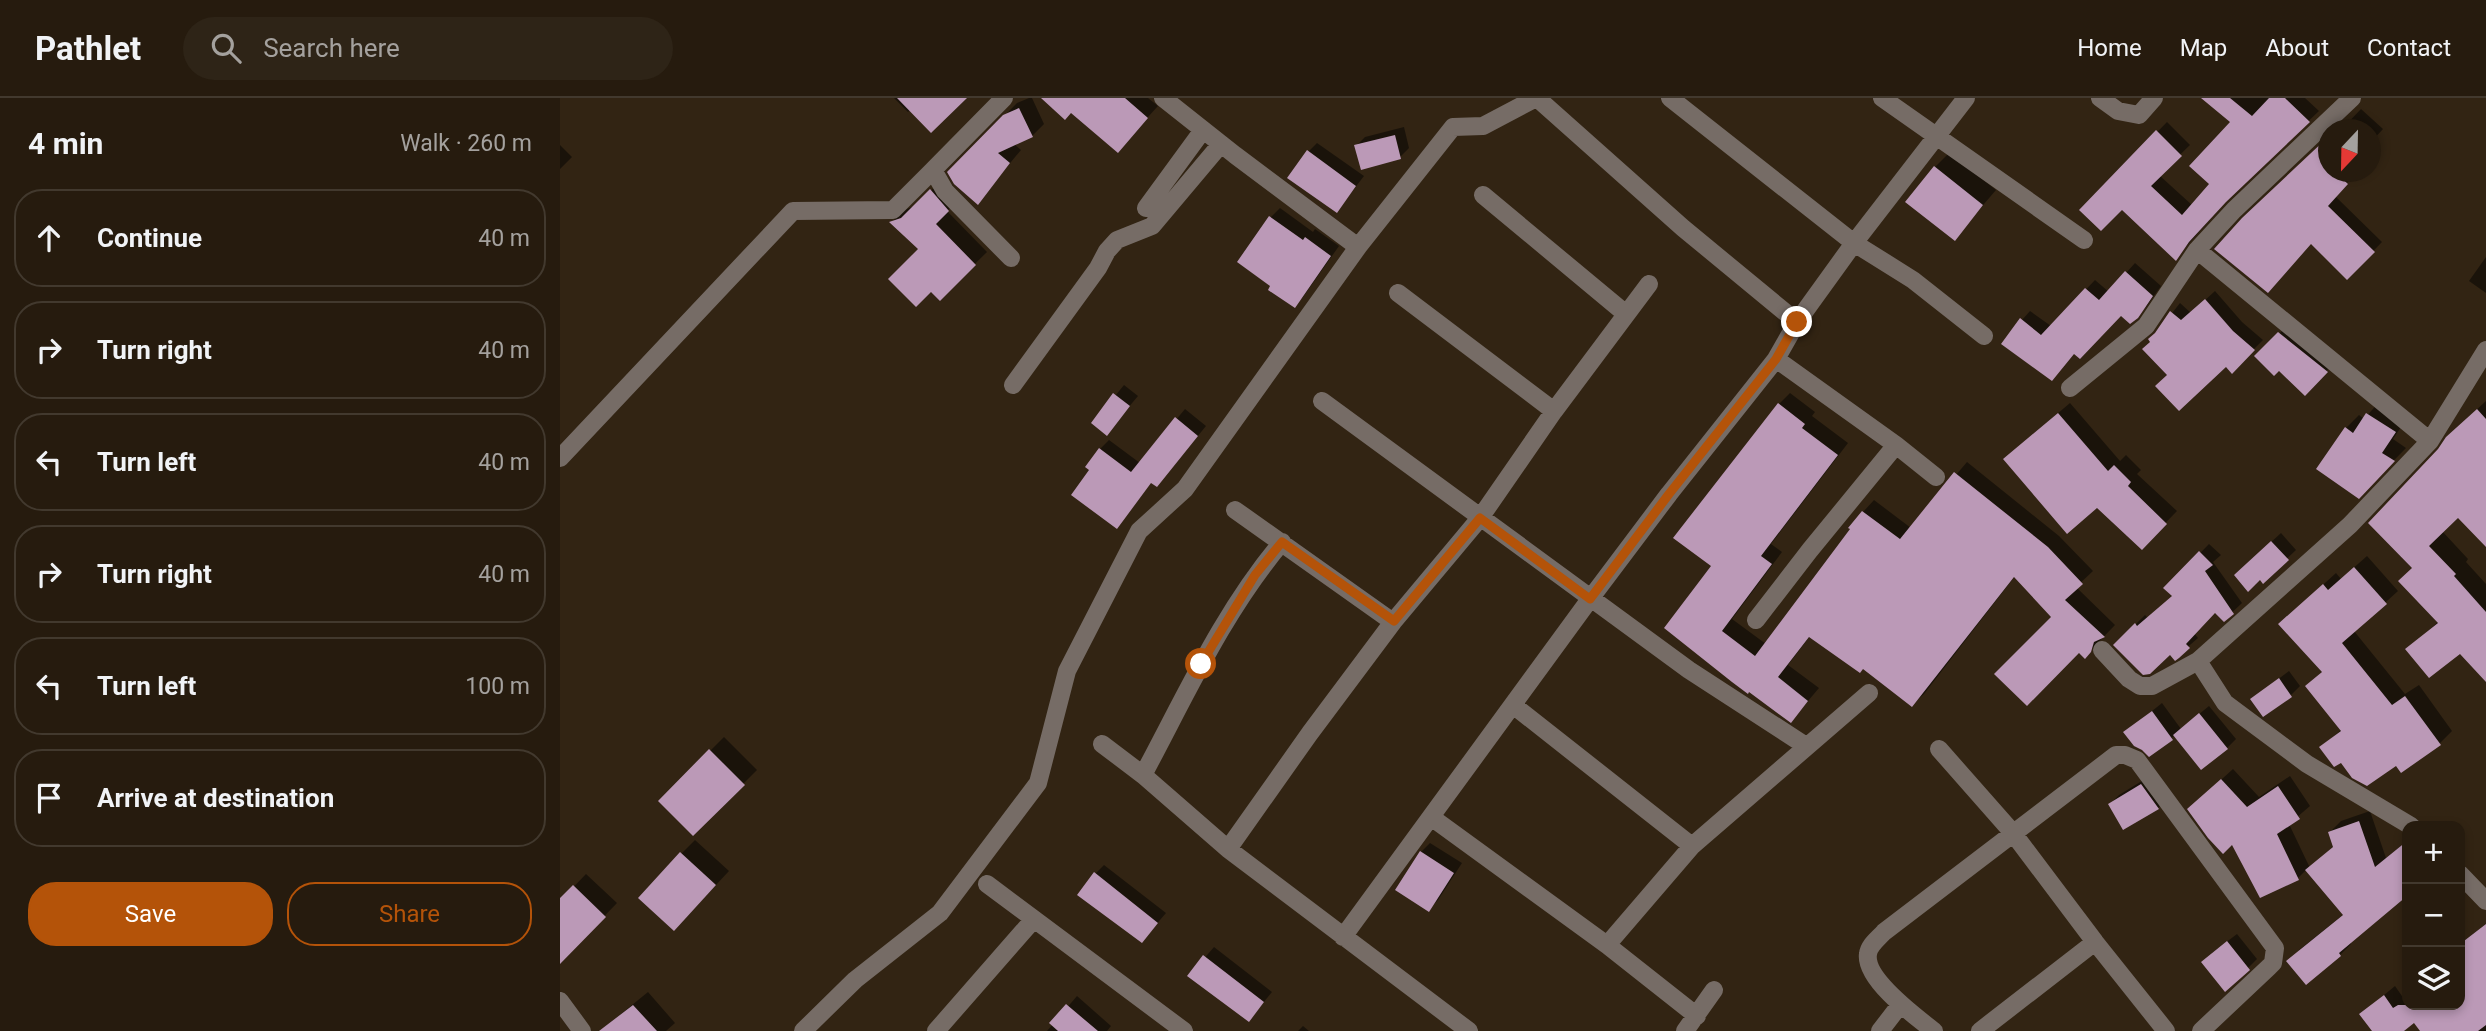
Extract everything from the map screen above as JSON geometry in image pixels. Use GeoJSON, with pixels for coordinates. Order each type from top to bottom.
{"type":"FeatureCollection","features":[{"type":"Feature","properties":{"kind":"street"},"geometry":{"type":"LineString","coordinates":[[560,457],[793,211],[893,210],[1004,98]]}},
{"type":"Feature","properties":{"kind":"street"},"geometry":{"type":"LineString","coordinates":[[1163,98],[1358,247]]}},
{"type":"Feature","properties":{"kind":"street"},"geometry":{"type":"LineString","coordinates":[[803,1031],[855,980],[940,913],[1038,783],[1067,671],[1139,530],[1185,489],[1358,247],[1453,127],[1483,126],[1536,98],[1684,228],[1797,322]]}},
{"type":"Feature","properties":{"kind":"street"},"geometry":{"type":"LineString","coordinates":[[1670,98],[1854,243],[1913,280],[1984,336]]}},
{"type":"Feature","properties":{"kind":"street"},"geometry":{"type":"LineString","coordinates":[[1882,98],[2084,240]]}},
{"type":"Feature","properties":{"kind":"street"},"geometry":{"type":"LineString","coordinates":[[1343,937],[1590,599],[1776,359],[1797,322],[1854,243],[1966,98]]}},
{"type":"Feature","properties":{"kind":"street"},"geometry":{"type":"LineString","coordinates":[[2100,98],[2118,111],[2129,115],[2139,115],[2154,98]]}},
{"type":"Feature","properties":{"kind":"street"},"geometry":{"type":"LineString","coordinates":[[2070,387],[2146,326],[2197,250],[2234,210],[2352,98]]}},
{"type":"Feature","properties":{"kind":"street"},"geometry":{"type":"LineString","coordinates":[[1146,208],[1203,130]]}},
{"type":"Feature","properties":{"kind":"street"},"geometry":{"type":"LineString","coordinates":[[1013,385],[1098,268],[1107,251],[1117,240],[1152,226],[1221,144]]}},
{"type":"Feature","properties":{"kind":"street"},"geometry":{"type":"LineString","coordinates":[[933,170],[945,191],[1012,258]]}},
{"type":"Feature","properties":{"kind":"street"},"geometry":{"type":"LineString","coordinates":[[1483,195],[1626,314]]}},
{"type":"Feature","properties":{"kind":"street"},"geometry":{"type":"LineString","coordinates":[[2197,250],[2430,441]]}},
{"type":"Feature","properties":{"kind":"street"},"geometry":{"type":"LineString","coordinates":[[1228,849],[1394,621],[1480,518],[1554,411],[1649,284]]}},
{"type":"Feature","properties":{"kind":"street"},"geometry":{"type":"LineString","coordinates":[[1398,293],[1554,411]]}},
{"type":"Feature","properties":{"kind":"street"},"geometry":{"type":"LineString","coordinates":[[2102,650],[2129,680],[2140,686],[2152,686],[2197,661],[2350,525],[2430,441],[2486,350]]}},
{"type":"Feature","properties":{"kind":"street"},"geometry":{"type":"LineString","coordinates":[[1776,359],[1937,477]]}},
{"type":"Feature","properties":{"kind":"street"},"geometry":{"type":"LineString","coordinates":[[1322,401],[1689,670],[1806,746]]}},
{"type":"Feature","properties":{"kind":"street"},"geometry":{"type":"LineString","coordinates":[[1756,620],[1896,445]]}},
{"type":"Feature","properties":{"kind":"street"},"geometry":{"type":"LineString","coordinates":[[1235,510],[1394,621]]}},
{"type":"Feature","properties":{"kind":"street"},"geometry":{"type":"LineString","coordinates":[[1143,775],[1222,626],[1255,575],[1282,542]]}},
{"type":"Feature","properties":{"kind":"street"},"geometry":{"type":"LineString","coordinates":[[2197,661],[2225,704],[2307,764],[2403,821]]}},
{"type":"Feature","properties":{"kind":"street"},"geometry":{"type":"LineString","coordinates":[[1607,945],[1692,846],[1869,693]]}},
{"type":"Feature","properties":{"kind":"street"},"geometry":{"type":"LineString","coordinates":[[1513,705],[1692,846]]}},
{"type":"Feature","properties":{"kind":"street"},"geometry":{"type":"LineString","coordinates":[[1102,744],[1143,775],[1228,849],[1469,1031]]}},
{"type":"Feature","properties":{"kind":"street"},"geometry":{"type":"LineString","coordinates":[[1939,749],[2013,833],[2166,1031]]}},
{"type":"Feature","properties":{"kind":"street"},"geometry":{"type":"LineString","coordinates":[[1934,1031],[1900,1005],[1869,967],[1868,955],[1871,946],[1884,932],[2116,755],[2125,755],[2137,760],[2274,948],[2273,962],[2269,967],[2201,1031]]}},
{"type":"Feature","properties":{"kind":"street"},"geometry":{"type":"LineString","coordinates":[[1431,817],[1607,945],[1697,1016]]}},
{"type":"Feature","properties":{"kind":"street"},"geometry":{"type":"LineString","coordinates":[[2465,879],[2486,901]]}},
{"type":"Feature","properties":{"kind":"street"},"geometry":{"type":"LineString","coordinates":[[987,884],[1162,1024],[1184,1031]]}},
{"type":"Feature","properties":{"kind":"street"},"geometry":{"type":"LineString","coordinates":[[936,1031],[1034,919]]}},
{"type":"Feature","properties":{"kind":"street"},"geometry":{"type":"LineString","coordinates":[[1980,1031],[2095,942]]}},
{"type":"Feature","properties":{"kind":"street"},"geometry":{"type":"LineString","coordinates":[[1685,1031],[1714,990]]}},
{"type":"Feature","properties":{"kind":"street"},"geometry":{"type":"LineString","coordinates":[[560,1001],[582,1031]]}},
{"type":"Feature","properties":{"kind":"street"},"geometry":{"type":"LineString","coordinates":[[1880,1031],[1900,1005]]}},
{"type":"Feature","properties":{"kind":"building"},"geometry":{"type":"Polygon","coordinates":[[[897,98],[967,98],[931,133],[897,98]]]}},
{"type":"Feature","properties":{"kind":"building"},"geometry":{"type":"Polygon","coordinates":[[[1041,98],[1125,98],[1148,118],[1118,153],[1071,113],[1065,120],[1041,98]]]}},
{"type":"Feature","properties":{"kind":"building"},"geometry":{"type":"Polygon","coordinates":[[[2201,98],[2230,98],[2252,116],[2269,98],[2285,98],[2310,122],[2226,202],[2189,242],[2176,261],[2122,210],[2101,231],[2079,210],[2156,130],[2182,156],[2151,186],[2182,215],[2209,184],[2189,166],[2230,122],[2201,98]]]}},
{"type":"Feature","properties":{"kind":"building"},"geometry":{"type":"Polygon","coordinates":[[[1019,108],[1033,137],[998,153],[1010,163],[978,205],[954,184],[947,172],[1003,115],[1019,108]]]}},
{"type":"Feature","properties":{"kind":"building"},"geometry":{"type":"Polygon","coordinates":[[[1395,135],[1401,159],[1361,170],[1354,145],[1395,135]]]}},
{"type":"Feature","properties":{"kind":"building"},"geometry":{"type":"Polygon","coordinates":[[[2318,146],[2318,182],[2348,184],[2328,206],[2375,252],[2347,280],[2311,244],[2268,293],[2214,249],[2242,218],[2318,146]]]}},
{"type":"Feature","properties":{"kind":"building"},"geometry":{"type":"Polygon","coordinates":[[[1307,150],[1356,186],[1337,213],[1287,178],[1307,150]]]}},
{"type":"Feature","properties":{"kind":"building"},"geometry":{"type":"Polygon","coordinates":[[[1934,166],[1983,205],[1955,241],[1905,202],[1934,166]]]}},
{"type":"Feature","properties":{"kind":"building"},"geometry":{"type":"Polygon","coordinates":[[[930,189],[949,211],[936,224],[976,265],[940,301],[931,292],[916,307],[888,279],[918,249],[889,222],[901,218],[930,189]]]}},
{"type":"Feature","properties":{"kind":"building"},"geometry":{"type":"Polygon","coordinates":[[[1269,216],[1331,256],[1295,308],[1268,290],[1270,286],[1237,262],[1269,216]]]}},
{"type":"Feature","properties":{"kind":"building"},"geometry":{"type":"Polygon","coordinates":[[[2125,271],[2153,296],[2138,318],[2130,324],[2121,316],[2080,359],[2074,354],[2052,381],[2001,344],[2020,318],[2041,335],[2085,288],[2099,300],[2125,271]]]}},
{"type":"Feature","properties":{"kind":"building"},"geometry":{"type":"Polygon","coordinates":[[[2205,299],[2233,331],[2255,350],[2232,374],[2226,367],[2179,411],[2155,386],[2167,375],[2142,349],[2150,342],[2148,339],[2170,311],[2181,320],[2205,299]]]}},
{"type":"Feature","properties":{"kind":"building"},"geometry":{"type":"Polygon","coordinates":[[[2278,332],[2328,372],[2305,396],[2279,371],[2274,376],[2254,356],[2278,332]]]}},
{"type":"Feature","properties":{"kind":"building"},"geometry":{"type":"Polygon","coordinates":[[[1113,393],[1130,406],[1107,436],[1091,423],[1113,393]]]}},
{"type":"Feature","properties":{"kind":"building"},"geometry":{"type":"Polygon","coordinates":[[[1778,403],[1805,424],[1802,428],[1838,455],[1761,556],[1772,564],[1722,631],[1755,656],[1862,511],[1900,539],[1954,472],[2048,547],[2083,584],[2065,600],[2105,637],[2094,642],[2085,659],[2079,653],[2027,706],[1994,674],[2051,617],[2014,577],[1912,707],[1863,669],[1860,673],[1809,637],[1778,677],[1808,701],[1791,723],[1749,692],[1748,694],[1664,628],[1711,566],[1673,538],[1778,403]]]}},
{"type":"Feature","properties":{"kind":"building"},"geometry":{"type":"Polygon","coordinates":[[[2477,409],[2486,419],[2486,547],[2458,518],[2429,546],[2456,574],[2454,576],[2486,612],[2486,682],[2460,654],[2429,678],[2405,649],[2438,623],[2398,581],[2412,568],[2368,523],[2438,449],[2446,437],[2477,409]]]}},
{"type":"Feature","properties":{"kind":"building"},"geometry":{"type":"Polygon","coordinates":[[[2058,413],[2108,471],[2114,465],[2131,482],[2128,486],[2167,524],[2142,550],[2097,508],[2067,534],[2003,459],[2058,413]]]}},
{"type":"Feature","properties":{"kind":"building"},"geometry":{"type":"Polygon","coordinates":[[[2366,413],[2396,432],[2382,453],[2395,461],[2359,499],[2316,469],[2345,427],[2353,433],[2366,413]]]}},
{"type":"Feature","properties":{"kind":"building"},"geometry":{"type":"Polygon","coordinates":[[[1175,417],[1198,436],[1157,487],[1151,483],[1117,529],[1071,495],[1089,470],[1085,467],[1099,448],[1131,472],[1175,417]]]}},
{"type":"Feature","properties":{"kind":"building"},"geometry":{"type":"Polygon","coordinates":[[[2271,541],[2289,560],[2263,584],[2260,580],[2248,592],[2234,575],[2271,541]]]}},
{"type":"Feature","properties":{"kind":"building"},"geometry":{"type":"Polygon","coordinates":[[[2199,551],[2213,565],[2205,571],[2234,614],[2224,622],[2215,613],[2186,644],[2190,648],[2179,658],[2175,661],[2170,655],[2150,674],[2143,675],[2113,645],[2135,623],[2137,626],[2172,596],[2163,588],[2199,551]]]}},
{"type":"Feature","properties":{"kind":"building"},"geometry":{"type":"Polygon","coordinates":[[[2354,567],[2387,604],[2342,643],[2392,705],[2405,696],[2441,745],[2401,773],[2396,766],[2367,786],[2352,778],[2341,763],[2334,767],[2319,747],[2341,731],[2305,686],[2322,672],[2278,624],[2323,584],[2328,590],[2354,567]]]}},
{"type":"Feature","properties":{"kind":"building"},"geometry":{"type":"Polygon","coordinates":[[[2279,678],[2292,697],[2263,717],[2250,699],[2279,678]]]}},
{"type":"Feature","properties":{"kind":"building"},"geometry":{"type":"Polygon","coordinates":[[[2152,711],[2173,740],[2149,757],[2134,746],[2123,732],[2152,711]]]}},
{"type":"Feature","properties":{"kind":"building"},"geometry":{"type":"Polygon","coordinates":[[[2199,713],[2228,749],[2201,770],[2173,735],[2199,713]]]}},
{"type":"Feature","properties":{"kind":"building"},"geometry":{"type":"Polygon","coordinates":[[[709,749],[745,785],[693,836],[658,801],[709,749]]]}},
{"type":"Feature","properties":{"kind":"building"},"geometry":{"type":"Polygon","coordinates":[[[2221,779],[2247,807],[2278,786],[2300,819],[2277,834],[2299,880],[2260,898],[2232,845],[2223,854],[2208,838],[2187,809],[2221,779]]]}},
{"type":"Feature","properties":{"kind":"building"},"geometry":{"type":"Polygon","coordinates":[[[2141,784],[2159,809],[2123,830],[2108,804],[2141,784]]]}},
{"type":"Feature","properties":{"kind":"building"},"geometry":{"type":"Polygon","coordinates":[[[2359,821],[2375,867],[2402,845],[2402,900],[2339,953],[2341,956],[2306,985],[2286,961],[2343,915],[2305,870],[2333,847],[2328,832],[2359,821]]]}},
{"type":"Feature","properties":{"kind":"building"},"geometry":{"type":"Polygon","coordinates":[[[1420,851],[1454,873],[1429,912],[1395,890],[1420,851]]]}},
{"type":"Feature","properties":{"kind":"building"},"geometry":{"type":"Polygon","coordinates":[[[680,852],[716,885],[674,931],[638,898],[680,852]]]}},
{"type":"Feature","properties":{"kind":"building"},"geometry":{"type":"Polygon","coordinates":[[[1094,872],[1158,923],[1142,943],[1077,895],[1094,872]]]}},
{"type":"Feature","properties":{"kind":"building"},"geometry":{"type":"Polygon","coordinates":[[[573,885],[606,917],[560,964],[560,898],[573,885]]]}},
{"type":"Feature","properties":{"kind":"building"},"geometry":{"type":"Polygon","coordinates":[[[2486,924],[2486,1025],[2478,1031],[2420,1031],[2414,1023],[2404,1031],[2372,1031],[2359,1014],[2384,995],[2393,1008],[2402,1005],[2402,1010],[2465,1010],[2465,940],[2486,924]]]}},
{"type":"Feature","properties":{"kind":"building"},"geometry":{"type":"Polygon","coordinates":[[[2227,941],[2250,970],[2225,992],[2201,962],[2227,941]]]}},
{"type":"Feature","properties":{"kind":"building"},"geometry":{"type":"Polygon","coordinates":[[[1203,955],[1264,1002],[1249,1022],[1187,976],[1203,955]]]}},
{"type":"Feature","properties":{"kind":"building"},"geometry":{"type":"Polygon","coordinates":[[[1066,1004],[1098,1031],[1058,1031],[1049,1023],[1066,1004]]]}},
{"type":"Feature","properties":{"kind":"building"},"geometry":{"type":"Polygon","coordinates":[[[633,1005],[657,1031],[599,1031],[633,1005]]]}},
{"type":"Feature","properties":{"kind":"route"},"geometry":{"type":"LineString","coordinates":[[1201,664],[1255,575],[1282,542],[1394,621],[1480,518],[1590,599],[1776,359],[1797,322]]}}]}
